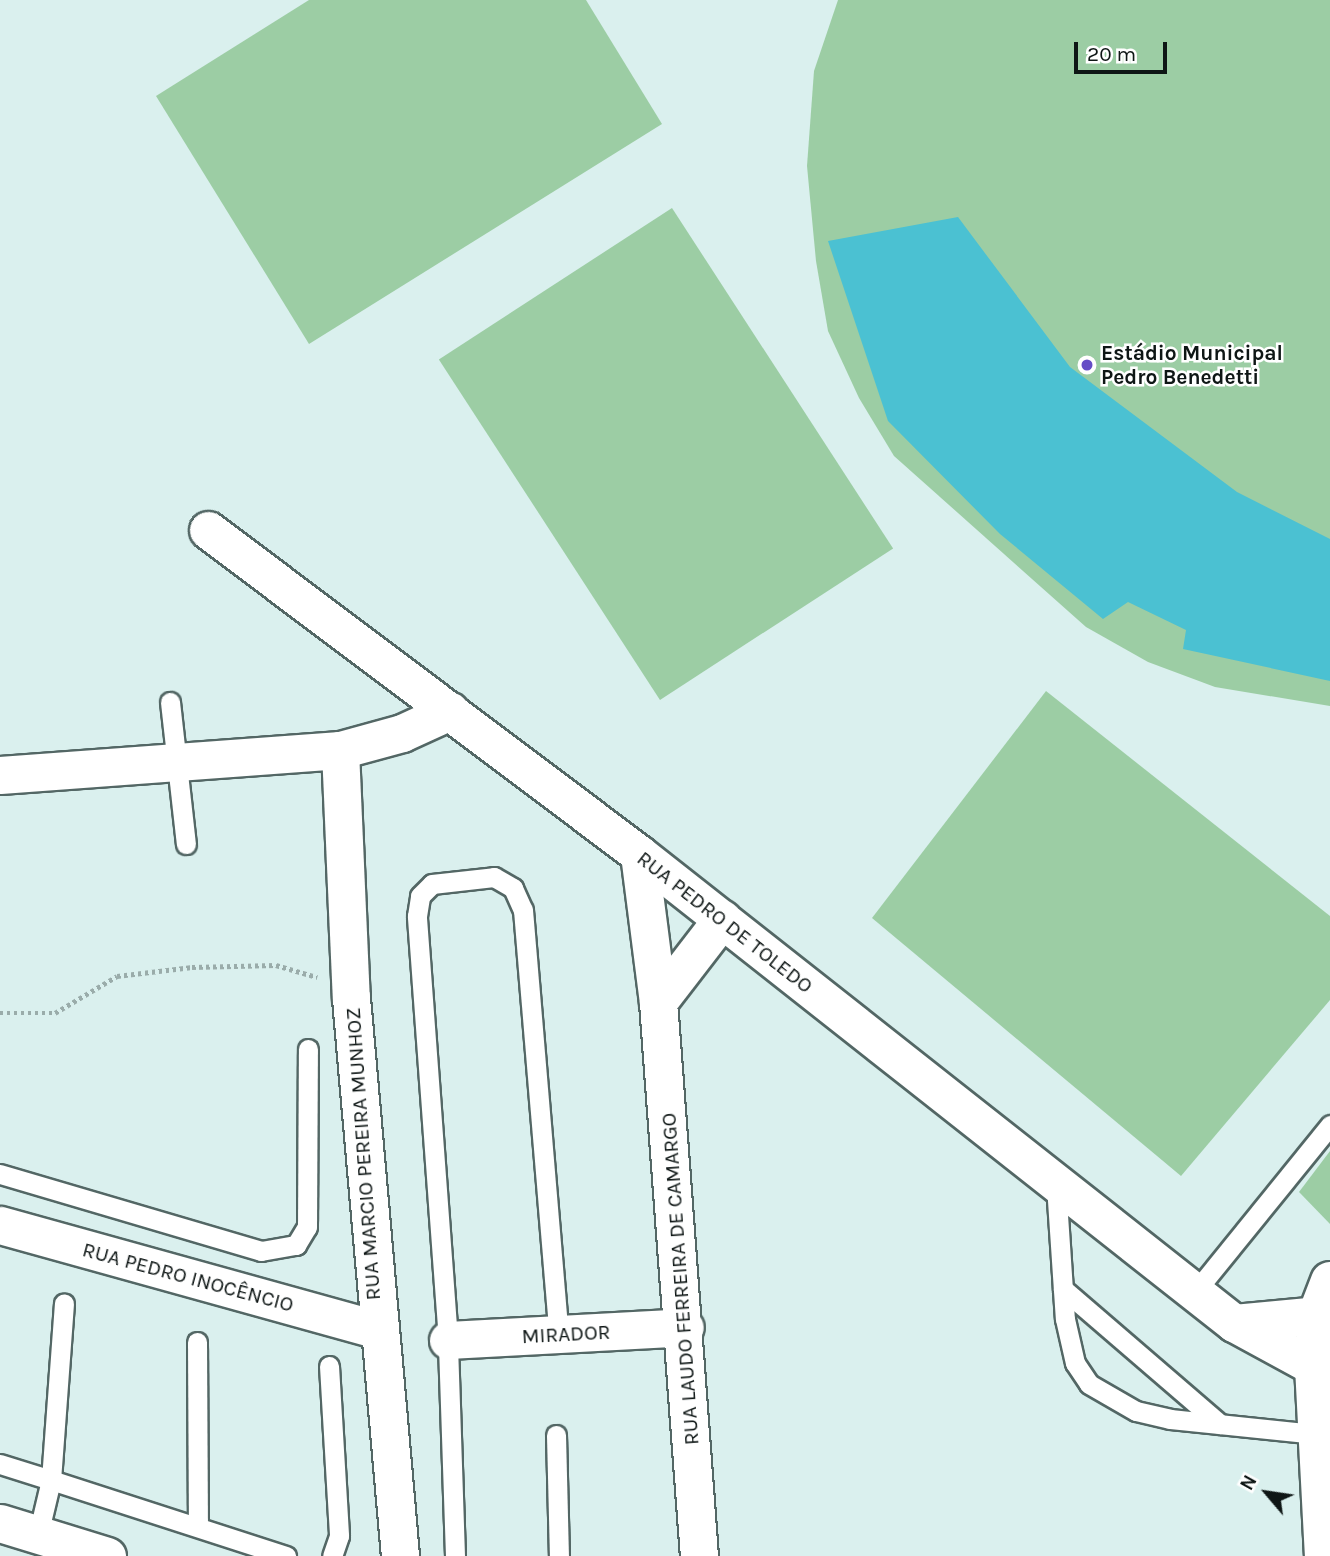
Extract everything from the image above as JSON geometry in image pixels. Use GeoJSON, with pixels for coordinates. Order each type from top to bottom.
{"type":"FeatureCollection","features":[{"type":"Feature","properties":{"kind":"main road"},"geometry":{"type":"LineString","coordinates":[[1322,1371],[1323,1298]]}},
{"type":"Feature","properties":{"kind":"street","name":"RUA PEDRO DE TOLEDO"},"geometry":{"type":"LineString","coordinates":[[208,530],[639,854],[1234,1323],[1322,1371]]}},
{"type":"Feature","properties":{"kind":"street"},"geometry":{"type":"LineString","coordinates":[[0,775],[341,750],[402,733],[450,711]]}},
{"type":"Feature","properties":{"kind":"street","name":"RUA MARCIO PEREIRA MUNHOZ"},"geometry":{"type":"LineString","coordinates":[[341,750],[351,998],[376,1329],[400,1556]]}},
{"type":"Feature","properties":{"kind":"street","name":"RUA LAUDO FERREIRA DE CAMARGO"},"geometry":{"type":"LineString","coordinates":[[639,854],[658,1002],[685,1327],[699,1556]]}},
{"type":"Feature","properties":{"kind":"street"},"geometry":{"type":"LineString","coordinates":[[658,1002],[722,919]]}},
{"type":"Feature","properties":{"kind":"street","name":"RUA PEDRO INOCÊNCIO"},"geometry":{"type":"LineString","coordinates":[[0,1225],[376,1329]]}},
{"type":"Feature","properties":{"kind":"street"},"geometry":{"type":"LineString","coordinates":[[1234,1323],[1323,1298]]}},
{"type":"Feature","properties":{"kind":"street","name":"MIRADOR"},"geometry":{"type":"LineString","coordinates":[[448,1340],[685,1327]]}},
{"type":"Feature","properties":{"kind":"street"},"geometry":{"type":"LineString","coordinates":[[1322,1371],[1314,1434],[1323,1556]]}},
{"type":"Feature","properties":{"kind":"street"},"geometry":{"type":"LineString","coordinates":[[0,1523],[107,1556]]}},
{"type":"Feature","properties":{"kind":"lane"},"geometry":{"type":"LineString","coordinates":[[170,702],[186,844]]}},
{"type":"Feature","properties":{"kind":"lane"},"geometry":{"type":"LineString","coordinates":[[455,1556],[448,1340],[417,916],[420,896],[432,884],[494,877],[513,887],[523,910],[559,1335]]}},
{"type":"Feature","properties":{"kind":"lane"},"geometry":{"type":"LineString","coordinates":[[0,1174],[261,1251],[296,1245],[307,1227],[308,1049]]}},
{"type":"Feature","properties":{"kind":"lane"},"geometry":{"type":"LineString","coordinates":[[1195,1292],[1330,1125]]}},
{"type":"Feature","properties":{"kind":"lane"},"geometry":{"type":"LineString","coordinates":[[1056,1185],[1063,1289],[1075,1363],[1089,1384],[1136,1411],[1220,1424],[1314,1434]]}},
{"type":"Feature","properties":{"kind":"lane"},"geometry":{"type":"LineString","coordinates":[[1063,1289],[1220,1424]]}},
{"type":"Feature","properties":{"kind":"lane"},"geometry":{"type":"LineString","coordinates":[[38,1535],[51,1480],[64,1303]]}},
{"type":"Feature","properties":{"kind":"lane"},"geometry":{"type":"LineString","coordinates":[[197,1342],[198,1525]]}},
{"type":"Feature","properties":{"kind":"lane"},"geometry":{"type":"LineString","coordinates":[[328,1366],[339,1536],[332,1556]]}},
{"type":"Feature","properties":{"kind":"lane"},"geometry":{"type":"LineString","coordinates":[[555,1434],[559,1556]]}},
{"type":"Feature","properties":{"kind":"lane"},"geometry":{"type":"LineString","coordinates":[[0,1464],[198,1525],[286,1556]]}},
{"type":"Feature","properties":{"kind":"path"},"geometry":{"type":"LineString","coordinates":[[0,1013],[55,1013],[117,976],[237,963],[276,965],[310,973],[351,998]]}},
{"type":"Feature","properties":{"kind":"green space"},"geometry":{"type":"Polygon","coordinates":[[[309,0],[586,0],[662,124],[309,344],[156,96],[309,0]]]}},
{"type":"Feature","properties":{"kind":"green space","name":"Estádio Municipal Pedro Benedetti"},"geometry":{"type":"Polygon","coordinates":[[[838,0],[1330,0],[1330,706],[1215,687],[1148,662],[1086,627],[894,456],[859,398],[828,331],[816,261],[807,166],[814,71],[838,0]]]}},
{"type":"Feature","properties":{"kind":"green space"},"geometry":{"type":"Polygon","coordinates":[[[672,208],[893,549],[660,700],[439,359],[672,208]]]}},
{"type":"Feature","properties":{"kind":"green space"},"geometry":{"type":"Polygon","coordinates":[[[1046,691],[1330,916],[1330,1000],[1181,1176],[872,918],[1046,691]]]}},
{"type":"Feature","properties":{"kind":"green space"},"geometry":{"type":"Polygon","coordinates":[[[1330,1151],[1330,1224],[1299,1192],[1330,1151]]]}},
{"type":"Feature","properties":{"kind":"building"},"geometry":{"type":"Polygon","coordinates":[[[958,217],[1070,367],[1237,492],[1330,539],[1330,681],[1183,649],[1186,630],[1128,602],[1103,619],[1000,534],[888,421],[828,241],[958,217]]]}},
{"type":"Feature","properties":{"kind":"place","name":"Estádio Municipal Pedro Benedetti"},"geometry":{"type":"Point","coordinates":[1087,365]}}]}
